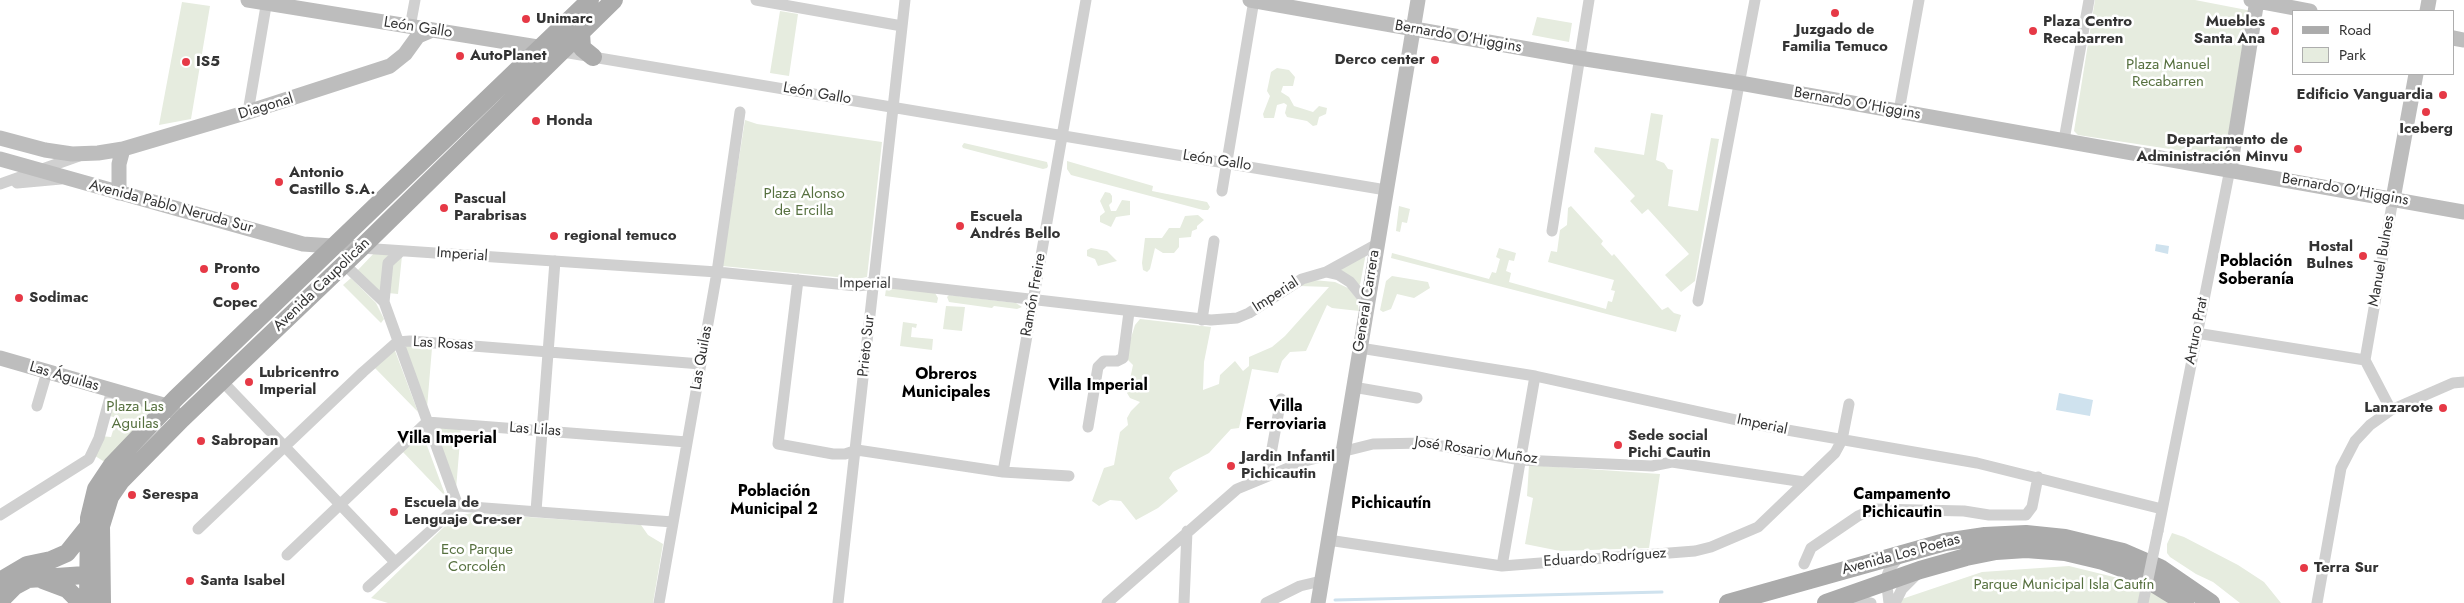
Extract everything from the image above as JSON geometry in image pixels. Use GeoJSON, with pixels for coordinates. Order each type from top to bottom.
{"type":"FeatureCollection","features":[{"type":"Feature","properties":{"kind":"main road","name":"Avenida Caupolicán"},"geometry":{"type":"LineString","coordinates":[[102,603],[94,574],[87,528],[92,499],[107,471],[167,406],[590,0]]}},
{"type":"Feature","properties":{"kind":"main road","name":"Avenida Caupolicán"},"geometry":{"type":"LineString","coordinates":[[88,603],[101,526],[110,497],[121,481],[182,419],[361,248],[614,0]]}},
{"type":"Feature","properties":{"kind":"main road"},"geometry":{"type":"LineString","coordinates":[[581,34],[582,48],[593,57]]}},
{"type":"Feature","properties":{"kind":"main road"},"geometry":{"type":"LineString","coordinates":[[0,581],[19,568],[51,560],[67,553],[87,528]]}},
{"type":"Feature","properties":{"kind":"main road","name":"Avenida Los Poetas"},"geometry":{"type":"LineString","coordinates":[[1728,603],[1945,542],[1985,536],[2026,534],[2065,538],[2104,546],[2141,559],[2178,579],[2212,603]]}},
{"type":"Feature","properties":{"kind":"main road","name":"Avenida Los Poetas"},"geometry":{"type":"LineString","coordinates":[[1832,601],[1920,570],[1996,551],[2026,549],[2065,552],[2122,567],[2157,584],[2184,603]]}},
{"type":"Feature","properties":{"kind":"main road"},"geometry":{"type":"LineString","coordinates":[[0,601],[15,586],[36,577],[94,574]]}},
{"type":"Feature","properties":{"kind":"main road"},"geometry":{"type":"LineString","coordinates":[[36,577],[58,584],[81,603]]}},
{"type":"Feature","properties":{"kind":"street","name":"León Gallo"},"geometry":{"type":"LineString","coordinates":[[248,0],[1386,190]]}},
{"type":"Feature","properties":{"kind":"street"},"geometry":{"type":"LineString","coordinates":[[410,27],[415,0]]}},
{"type":"Feature","properties":{"kind":"street"},"geometry":{"type":"LineString","coordinates":[[756,0],[902,26]]}},
{"type":"Feature","properties":{"kind":"street","name":"Prieto Sur"},"geometry":{"type":"LineString","coordinates":[[838,603],[905,0]]}},
{"type":"Feature","properties":{"kind":"street","name":"Ramón Freire"},"geometry":{"type":"LineString","coordinates":[[1004,472],[1086,0]]}},
{"type":"Feature","properties":{"kind":"street"},"geometry":{"type":"LineString","coordinates":[[1222,191],[1253,0]]}},
{"type":"Feature","properties":{"kind":"street","name":"Bernardo O'Higgins"},"geometry":{"type":"LineString","coordinates":[[1253,0],[1579,58],[1740,83],[2464,212]]}},
{"type":"Feature","properties":{"kind":"street","name":"General Carrera"},"geometry":{"type":"LineString","coordinates":[[1318,603],[1418,0]]}},
{"type":"Feature","properties":{"kind":"street"},"geometry":{"type":"LineString","coordinates":[[1552,231],[1589,0]]}},
{"type":"Feature","properties":{"kind":"street"},"geometry":{"type":"LineString","coordinates":[[1698,302],[1754,0]]}},
{"type":"Feature","properties":{"kind":"street"},"geometry":{"type":"LineString","coordinates":[[1899,111],[1919,0]]}},
{"type":"Feature","properties":{"kind":"street"},"geometry":{"type":"LineString","coordinates":[[2064,140],[2088,0]]}},
{"type":"Feature","properties":{"kind":"street"},"geometry":{"type":"LineString","coordinates":[[2255,0],[2305,10]]}},
{"type":"Feature","properties":{"kind":"street","name":"Arturo Prat"},"geometry":{"type":"LineString","coordinates":[[2143,603],[2230,169],[2255,0]]}},
{"type":"Feature","properties":{"kind":"street"},"geometry":{"type":"LineString","coordinates":[[248,112],[267,2]]}},
{"type":"Feature","properties":{"kind":"street","name":"Diagonal"},"geometry":{"type":"LineString","coordinates":[[0,138],[46,150],[86,154],[123,149],[248,112],[390,66],[405,54],[418,36],[432,30]]}},
{"type":"Feature","properties":{"kind":"street","name":"Manuel Bulnes"},"geometry":{"type":"LineString","coordinates":[[2365,360],[2416,75]]}},
{"type":"Feature","properties":{"kind":"street","name":"Las Quilas"},"geometry":{"type":"LineString","coordinates":[[660,603],[716,272],[740,112]]}},
{"type":"Feature","properties":{"kind":"street"},"geometry":{"type":"LineString","coordinates":[[119,193],[119,164],[123,149]]}},
{"type":"Feature","properties":{"kind":"street"},"geometry":{"type":"LineString","coordinates":[[0,184],[86,154]]}},
{"type":"Feature","properties":{"kind":"street","name":"Avenida Pablo Neruda Sur"},"geometry":{"type":"LineString","coordinates":[[0,159],[303,244],[361,248]]}},
{"type":"Feature","properties":{"kind":"street"},"geometry":{"type":"LineString","coordinates":[[0,184],[68,179]]}},
{"type":"Feature","properties":{"kind":"street"},"geometry":{"type":"LineString","coordinates":[[1202,320],[1214,241]]}},
{"type":"Feature","properties":{"kind":"street"},"geometry":{"type":"LineString","coordinates":[[303,244],[312,253],[314,265]]}},
{"type":"Feature","properties":{"kind":"street","name":"Imperial"},"geometry":{"type":"LineString","coordinates":[[361,248],[716,272],[857,286],[873,281],[1129,312],[1202,320],[1224,320],[1249,313],[1302,278],[1326,272],[1377,244]]}},
{"type":"Feature","properties":{"kind":"street"},"geometry":{"type":"LineString","coordinates":[[401,251],[388,263],[384,302],[458,506]]}},
{"type":"Feature","properties":{"kind":"street"},"geometry":{"type":"LineString","coordinates":[[536,511],[555,261]]}},
{"type":"Feature","properties":{"kind":"street"},"geometry":{"type":"LineString","coordinates":[[344,264],[384,302]]}},
{"type":"Feature","properties":{"kind":"street"},"geometry":{"type":"LineString","coordinates":[[1326,272],[1339,275],[1350,282],[1367,302]]}},
{"type":"Feature","properties":{"kind":"street"},"geometry":{"type":"LineString","coordinates":[[798,280],[778,444],[834,454],[845,454],[856,450],[1004,472],[1069,476]]}},
{"type":"Feature","properties":{"kind":"street"},"geometry":{"type":"LineString","coordinates":[[1088,427],[1098,367],[1104,362],[1117,361],[1123,358],[1129,312]]}},
{"type":"Feature","properties":{"kind":"street"},"geometry":{"type":"LineString","coordinates":[[2196,333],[2365,360],[2389,406]]}},
{"type":"Feature","properties":{"kind":"street","name":"Las Rosas"},"geometry":{"type":"LineString","coordinates":[[198,529],[284,446],[397,342],[410,341],[701,364]]}},
{"type":"Feature","properties":{"kind":"street","name":"Imperial"},"geometry":{"type":"LineString","coordinates":[[1360,348],[1535,376],[1764,426],[1842,440],[1873,443],[1968,461],[2162,508]]}},
{"type":"Feature","properties":{"kind":"street","name":"Las Águilas"},"geometry":{"type":"LineString","coordinates":[[0,358],[167,406],[182,419]]}},
{"type":"Feature","properties":{"kind":"street"},"geometry":{"type":"LineString","coordinates":[[37,406],[47,372]]}},
{"type":"Feature","properties":{"kind":"street"},"geometry":{"type":"LineString","coordinates":[[1502,566],[1535,376]]}},
{"type":"Feature","properties":{"kind":"street"},"geometry":{"type":"LineString","coordinates":[[222,381],[395,562]]}},
{"type":"Feature","properties":{"kind":"street"},"geometry":{"type":"LineString","coordinates":[[2317,603],[2341,468],[2355,441],[2389,406],[2464,382]]}},
{"type":"Feature","properties":{"kind":"street"},"geometry":{"type":"LineString","coordinates":[[1353,387],[1417,398]]}},
{"type":"Feature","properties":{"kind":"street"},"geometry":{"type":"LineString","coordinates":[[0,515],[89,458],[100,438],[112,390]]}},
{"type":"Feature","properties":{"kind":"street"},"geometry":{"type":"LineString","coordinates":[[1267,476],[1281,399]]}},
{"type":"Feature","properties":{"kind":"street"},"geometry":{"type":"LineString","coordinates":[[1842,440],[1849,404]]}},
{"type":"Feature","properties":{"kind":"street"},"geometry":{"type":"LineString","coordinates":[[287,555],[427,422]]}},
{"type":"Feature","properties":{"kind":"street","name":"Las Lilas"},"geometry":{"type":"LineString","coordinates":[[427,422],[687,442]]}},
{"type":"Feature","properties":{"kind":"street","name":"Eduardo Rodríguez"},"geometry":{"type":"LineString","coordinates":[[1328,540],[1502,566],[1695,551],[1711,547],[1758,527],[1835,453],[1842,440]]}},
{"type":"Feature","properties":{"kind":"street","name":"José Rosario Muñoz"},"geometry":{"type":"LineString","coordinates":[[1107,603],[1237,489],[1305,462],[1373,444],[1413,442],[1521,460],[1652,466],[1672,462],[1804,482]]}},
{"type":"Feature","properties":{"kind":"street"},"geometry":{"type":"LineString","coordinates":[[1804,564],[1811,548],[1858,516],[1874,509],[1955,511],[1989,515],[2026,514],[2032,507],[2038,477]]}},
{"type":"Feature","properties":{"kind":"street"},"geometry":{"type":"LineString","coordinates":[[368,587],[458,506],[673,522]]}},
{"type":"Feature","properties":{"kind":"street"},"geometry":{"type":"LineString","coordinates":[[1184,603],[1187,531]]}},
{"type":"Feature","properties":{"kind":"street"},"geometry":{"type":"LineString","coordinates":[[1889,603],[1886,582],[1892,563],[1906,553]]}},
{"type":"Feature","properties":{"kind":"street"},"geometry":{"type":"LineString","coordinates":[[1895,603],[1902,589],[1920,570]]}},
{"type":"Feature","properties":{"kind":"street"},"geometry":{"type":"LineString","coordinates":[[1266,603],[1300,586],[1321,581]]}},
{"type":"Feature","properties":{"kind":"street"},"geometry":{"type":"LineString","coordinates":[[1832,601],[1853,598],[1871,603]]}},
{"type":"Feature","properties":{"kind":"green space","name":"Plaza Manuel Recabarren"},"geometry":{"type":"Polygon","coordinates":[[[2095,0],[2195,0],[2252,11],[2229,152],[2222,157],[2078,135],[2074,131],[2095,0]]]}},
{"type":"Feature","properties":{"kind":"green space","name":"IS5"},"geometry":{"type":"Polygon","coordinates":[[[182,2],[210,6],[191,119],[159,125],[182,2]]]}},
{"type":"Feature","properties":{"kind":"green space"},"geometry":{"type":"Polygon","coordinates":[[[780,11],[798,14],[789,76],[770,73],[780,11]]]}},
{"type":"Feature","properties":{"kind":"green space"},"geometry":{"type":"Polygon","coordinates":[[[1537,17],[1572,23],[1569,42],[1532,35],[1537,17]]]}},
{"type":"Feature","properties":{"kind":"green space"},"geometry":{"type":"Polygon","coordinates":[[[1277,68],[1289,70],[1295,77],[1293,86],[1283,86],[1281,92],[1289,97],[1294,106],[1313,112],[1319,106],[1327,108],[1326,114],[1319,117],[1317,125],[1313,126],[1307,121],[1287,117],[1285,113],[1287,105],[1284,103],[1277,105],[1274,118],[1264,118],[1263,114],[1270,96],[1267,91],[1271,72],[1277,68]]]}},
{"type":"Feature","properties":{"kind":"green space"},"geometry":{"type":"Polygon","coordinates":[[[1651,113],[1663,115],[1656,160],[1664,163],[1668,169],[1673,170],[1668,206],[1698,211],[1711,138],[1719,139],[1695,281],[1681,292],[1665,275],[1689,254],[1648,209],[1642,214],[1630,201],[1635,196],[1594,152],[1595,147],[1644,155],[1651,113]]]}},
{"type":"Feature","properties":{"kind":"green space","name":"Plaza Alonso de Ercilla"},"geometry":{"type":"Polygon","coordinates":[[[745,120],[757,124],[882,142],[867,277],[857,279],[722,266],[745,120]]]}},
{"type":"Feature","properties":{"kind":"green space"},"geometry":{"type":"Polygon","coordinates":[[[964,143],[1047,162],[1048,166],[1043,169],[963,148],[964,143]]]}},
{"type":"Feature","properties":{"kind":"green space"},"geometry":{"type":"Polygon","coordinates":[[[1067,161],[1153,186],[1152,191],[1207,202],[1210,207],[1208,210],[1203,210],[1071,175],[1067,169],[1067,161]]]}},
{"type":"Feature","properties":{"kind":"green space"},"geometry":{"type":"Polygon","coordinates":[[[1105,192],[1110,193],[1112,196],[1112,202],[1109,205],[1111,211],[1116,211],[1122,200],[1130,201],[1130,215],[1116,217],[1111,227],[1100,222],[1100,216],[1105,212],[1100,201],[1105,192]]]}},
{"type":"Feature","properties":{"kind":"green space"},"geometry":{"type":"Polygon","coordinates":[[[1399,206],[1410,209],[1407,223],[1402,222],[1400,232],[1396,231],[1399,206]]]}},
{"type":"Feature","properties":{"kind":"green space"},"geometry":{"type":"Polygon","coordinates":[[[1571,206],[1603,241],[1601,244],[1612,256],[1614,254],[1662,310],[1668,307],[1674,313],[1681,315],[1676,332],[1391,258],[1392,253],[1489,279],[1492,272],[1496,273],[1500,259],[1496,257],[1499,248],[1516,253],[1514,261],[1509,260],[1506,271],[1511,273],[1509,282],[1606,309],[1608,301],[1612,302],[1615,291],[1611,290],[1614,280],[1548,262],[1551,251],[1557,252],[1560,230],[1567,225],[1568,208],[1571,206]]]}},
{"type":"Feature","properties":{"kind":"green space"},"geometry":{"type":"Polygon","coordinates":[[[1198,215],[1204,220],[1197,226],[1197,229],[1192,231],[1191,237],[1179,238],[1179,247],[1174,253],[1163,253],[1155,248],[1150,269],[1147,272],[1143,270],[1145,238],[1162,238],[1169,228],[1180,228],[1185,216],[1198,215]]]}},
{"type":"Feature","properties":{"kind":"green space"},"geometry":{"type":"Polygon","coordinates":[[[1091,248],[1107,251],[1117,261],[1098,266],[1095,259],[1087,256],[1087,250],[1091,248]]]}},
{"type":"Feature","properties":{"kind":"green space"},"geometry":{"type":"Polygon","coordinates":[[[376,251],[391,254],[381,294],[357,271],[376,251]]]}},
{"type":"Feature","properties":{"kind":"green space"},"geometry":{"type":"Polygon","coordinates":[[[1366,253],[1360,285],[1335,269],[1366,253]]]}},
{"type":"Feature","properties":{"kind":"green space"},"geometry":{"type":"Polygon","coordinates":[[[402,256],[398,294],[388,293],[390,268],[402,256]]]}},
{"type":"Feature","properties":{"kind":"green space"},"geometry":{"type":"Polygon","coordinates":[[[1392,276],[1428,282],[1430,288],[1414,298],[1397,294],[1391,309],[1383,312],[1380,310],[1386,281],[1392,276]]]}},
{"type":"Feature","properties":{"kind":"green space"},"geometry":{"type":"Polygon","coordinates":[[[351,278],[376,303],[384,319],[381,323],[343,285],[351,278]]]}},
{"type":"Feature","properties":{"kind":"green space"},"geometry":{"type":"Polygon","coordinates":[[[1313,280],[1335,282],[1348,288],[1357,299],[1359,311],[1332,308],[1327,305],[1306,351],[1290,352],[1282,361],[1278,373],[1252,369],[1239,428],[1231,429],[1209,453],[1173,472],[1169,478],[1178,491],[1158,508],[1136,520],[1121,501],[1110,500],[1099,506],[1092,501],[1104,468],[1114,465],[1120,432],[1128,425],[1127,418],[1140,402],[1130,398],[1127,393],[1133,365],[1125,357],[1135,325],[1140,319],[1211,327],[1204,362],[1203,390],[1219,384],[1220,375],[1235,361],[1243,371],[1249,366],[1249,357],[1272,347],[1285,336],[1329,287],[1299,286],[1313,280]]]}},
{"type":"Feature","properties":{"kind":"green space"},"geometry":{"type":"Polygon","coordinates":[[[888,287],[935,293],[938,298],[937,303],[885,296],[888,287]]]}},
{"type":"Feature","properties":{"kind":"green space"},"geometry":{"type":"Polygon","coordinates":[[[949,295],[1016,303],[1022,307],[1017,309],[994,306],[992,308],[949,302],[947,297],[949,295]]]}},
{"type":"Feature","properties":{"kind":"green space"},"geometry":{"type":"Polygon","coordinates":[[[946,306],[965,307],[962,331],[943,329],[946,306]]]}},
{"type":"Feature","properties":{"kind":"green space"},"geometry":{"type":"Polygon","coordinates":[[[903,322],[917,324],[916,328],[912,327],[911,337],[933,339],[932,350],[900,346],[903,322]]]}},
{"type":"Feature","properties":{"kind":"green space"},"geometry":{"type":"Polygon","coordinates":[[[405,345],[432,348],[427,408],[405,345]]]}},
{"type":"Feature","properties":{"kind":"green space"},"geometry":{"type":"Polygon","coordinates":[[[394,348],[418,412],[374,367],[394,348]]]}},
{"type":"Feature","properties":{"kind":"green space","name":"Plaza Las Aguilas"},"geometry":{"type":"Polygon","coordinates":[[[112,390],[167,406],[111,466],[92,454],[100,436],[111,437],[117,418],[106,415],[112,390]]]}},
{"type":"Feature","properties":{"kind":"green space"},"geometry":{"type":"Polygon","coordinates":[[[433,427],[461,429],[456,489],[433,427]]]}},
{"type":"Feature","properties":{"kind":"green space"},"geometry":{"type":"Polygon","coordinates":[[[422,432],[446,497],[402,451],[422,432]]]}},
{"type":"Feature","properties":{"kind":"green space"},"geometry":{"type":"Polygon","coordinates":[[[1529,465],[1660,474],[1649,548],[1560,551],[1525,544],[1533,498],[1527,496],[1529,465]]]}},
{"type":"Feature","properties":{"kind":"green space","name":"Eco Parque Corcolén"},"geometry":{"type":"Polygon","coordinates":[[[472,513],[641,525],[648,535],[663,544],[653,603],[388,603],[371,598],[447,524],[458,516],[472,513]]]}},
{"type":"Feature","properties":{"kind":"green space"},"geometry":{"type":"Polygon","coordinates":[[[2172,533],[2184,537],[2238,565],[2264,582],[2281,603],[2240,603],[2213,582],[2196,574],[2170,557],[2167,553],[2167,544],[2172,533]]]}},
{"type":"Feature","properties":{"kind":"green space","name":"Parque Municipal Isla Cautín"},"geometry":{"type":"Polygon","coordinates":[[[2069,566],[2118,578],[2152,591],[2168,603],[1890,603],[1982,572],[2069,566]]]}},
{"type":"Feature","properties":{"kind":"water"},"geometry":{"type":"Polygon","coordinates":[[[2156,244],[2169,246],[2168,254],[2155,251],[2156,244]]]}},
{"type":"Feature","properties":{"kind":"water"},"geometry":{"type":"Polygon","coordinates":[[[2059,393],[2093,400],[2090,416],[2056,410],[2059,393]]]}},
{"type":"Feature","properties":{"kind":"waterway"},"geometry":{"type":"LineString","coordinates":[[1335,600],[1662,592]]}},
{"type":"Feature","properties":{"kind":"place","name":"Juzgado de Familia Temuco"},"geometry":{"type":"Point","coordinates":[1835,13]}},
{"type":"Feature","properties":{"kind":"place","name":"Unimarc"},"geometry":{"type":"Point","coordinates":[526,19]}},
{"type":"Feature","properties":{"kind":"place","name":"Plaza Centro Recabarren"},"geometry":{"type":"Point","coordinates":[2033,31]}},
{"type":"Feature","properties":{"kind":"place","name":"Muebles Santa Ana"},"geometry":{"type":"Point","coordinates":[2275,31]}},
{"type":"Feature","properties":{"kind":"place","name":"AutoPlanet"},"geometry":{"type":"Point","coordinates":[460,56]}},
{"type":"Feature","properties":{"kind":"place","name":"Derco center"},"geometry":{"type":"Point","coordinates":[1435,60]}},
{"type":"Feature","properties":{"kind":"place","name":"IS5"},"geometry":{"type":"Point","coordinates":[186,62]}},
{"type":"Feature","properties":{"kind":"place","name":"Edificio Vanguardia"},"geometry":{"type":"Point","coordinates":[2443,95]}},
{"type":"Feature","properties":{"kind":"place","name":"Iceberg"},"geometry":{"type":"Point","coordinates":[2426,112]}},
{"type":"Feature","properties":{"kind":"place","name":"Honda"},"geometry":{"type":"Point","coordinates":[536,121]}},
{"type":"Feature","properties":{"kind":"place","name":"Departamento de Administración Minvu"},"geometry":{"type":"Point","coordinates":[2298,149]}},
{"type":"Feature","properties":{"kind":"place","name":"Antonio Castillo S.A."},"geometry":{"type":"Point","coordinates":[279,182]}},
{"type":"Feature","properties":{"kind":"place","name":"Pascual Parabrisas"},"geometry":{"type":"Point","coordinates":[444,208]}},
{"type":"Feature","properties":{"kind":"place","name":"Escuela Andrés Bello"},"geometry":{"type":"Point","coordinates":[960,226]}},
{"type":"Feature","properties":{"kind":"place","name":"regional temuco"},"geometry":{"type":"Point","coordinates":[554,236]}},
{"type":"Feature","properties":{"kind":"place","name":"Hostal Bulnes"},"geometry":{"type":"Point","coordinates":[2363,256]}},
{"type":"Feature","properties":{"kind":"place","name":"Pronto"},"geometry":{"type":"Point","coordinates":[204,269]}},
{"type":"Feature","properties":{"kind":"place","name":"Copec"},"geometry":{"type":"Point","coordinates":[235,286]}},
{"type":"Feature","properties":{"kind":"place","name":"Sodimac"},"geometry":{"type":"Point","coordinates":[19,298]}},
{"type":"Feature","properties":{"kind":"place","name":"Lubricentro Imperial"},"geometry":{"type":"Point","coordinates":[249,382]}},
{"type":"Feature","properties":{"kind":"place","name":"Lanzarote"},"geometry":{"type":"Point","coordinates":[2443,408]}},
{"type":"Feature","properties":{"kind":"place","name":"Sabropan"},"geometry":{"type":"Point","coordinates":[201,441]}},
{"type":"Feature","properties":{"kind":"place","name":"Sede social Pichi Cautin"},"geometry":{"type":"Point","coordinates":[1618,445]}},
{"type":"Feature","properties":{"kind":"place","name":"Jardin Infantil Pichicautin"},"geometry":{"type":"Point","coordinates":[1231,466]}},
{"type":"Feature","properties":{"kind":"place","name":"Serespa"},"geometry":{"type":"Point","coordinates":[132,495]}},
{"type":"Feature","properties":{"kind":"place","name":"Escuela de Lenguaje Cre-ser"},"geometry":{"type":"Point","coordinates":[394,512]}},
{"type":"Feature","properties":{"kind":"place","name":"Terra Sur"},"geometry":{"type":"Point","coordinates":[2304,568]}},
{"type":"Feature","properties":{"kind":"place","name":"Santa Isabel"},"geometry":{"type":"Point","coordinates":[190,581]}},
{"type":"Feature","properties":{"kind":"district","name":"Población Soberanía"},"geometry":{"type":"Point","coordinates":[2256,271]}},
{"type":"Feature","properties":{"kind":"district","name":"Obreros Municipales"},"geometry":{"type":"Point","coordinates":[946,384]}},
{"type":"Feature","properties":{"kind":"district","name":"Villa Imperial"},"geometry":{"type":"Point","coordinates":[1098,386]}},
{"type":"Feature","properties":{"kind":"district","name":"Villa Ferroviaria"},"geometry":{"type":"Point","coordinates":[1286,416]}},
{"type":"Feature","properties":{"kind":"district","name":"Villa Imperial"},"geometry":{"type":"Point","coordinates":[447,439]}},
{"type":"Feature","properties":{"kind":"district","name":"Población Municipal 2"},"geometry":{"type":"Point","coordinates":[774,501]}},
{"type":"Feature","properties":{"kind":"district","name":"Pichicautín"},"geometry":{"type":"Point","coordinates":[1391,504]}},
{"type":"Feature","properties":{"kind":"district","name":"Campamento Pichicautin"},"geometry":{"type":"Point","coordinates":[1902,504]}}]}
